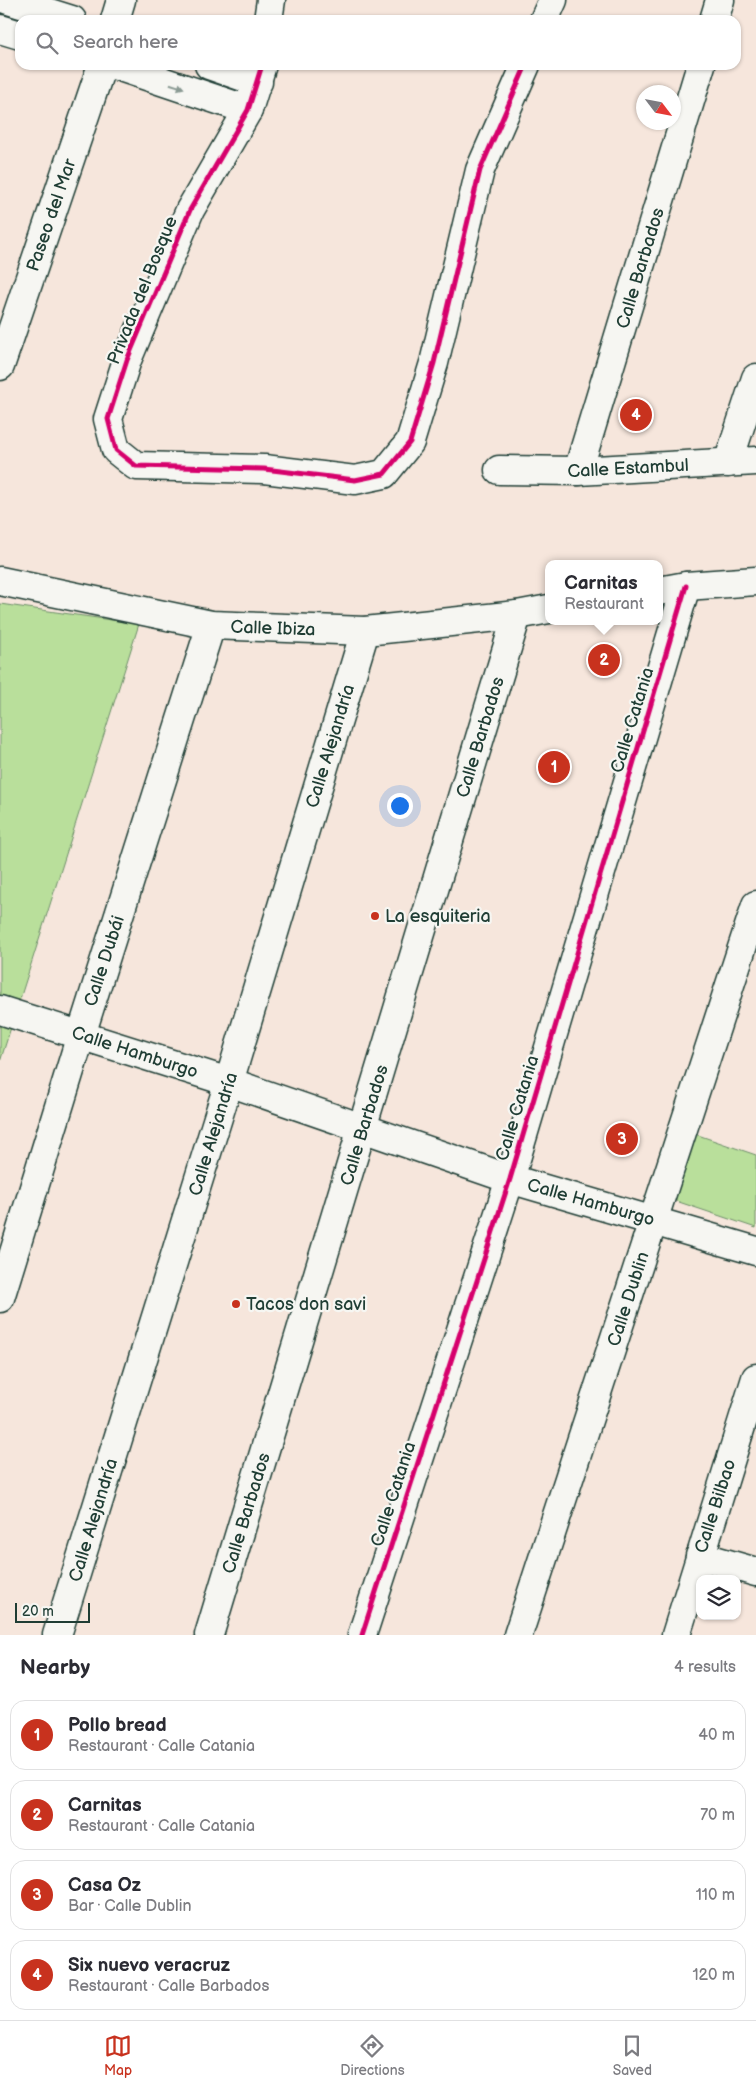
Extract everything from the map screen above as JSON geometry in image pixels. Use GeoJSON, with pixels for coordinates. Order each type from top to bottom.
{"type":"FeatureCollection","features":[{"type":"Feature","properties":{"kind":"street"},"geometry":{"type":"LineString","coordinates":[[8,0],[56,15]]}},
{"type":"Feature","properties":{"kind":"street"},"geometry":{"type":"LineString","coordinates":[[116,15],[121,0]]}},
{"type":"Feature","properties":{"kind":"street"},"geometry":{"type":"LineString","coordinates":[[269,15],[271,0]]}},
{"type":"Feature","properties":{"kind":"street"},"geometry":{"type":"LineString","coordinates":[[546,15],[553,0]]}},
{"type":"Feature","properties":{"kind":"street"},"geometry":{"type":"LineString","coordinates":[[716,15],[720,0]]}},
{"type":"Feature","properties":{"kind":"street"},"geometry":{"type":"LineString","coordinates":[[0,29],[15,34]]}},
{"type":"Feature","properties":{"kind":"street","name":"Paseo del Mar"},"geometry":{"type":"LineString","coordinates":[[0,366],[100,70]]}},
{"type":"Feature","properties":{"kind":"street"},"geometry":{"type":"LineString","coordinates":[[129,70],[248,110]]}},
{"type":"Feature","properties":{"kind":"street"},"geometry":{"type":"LineString","coordinates":[[240,70],[260,73]]}},
{"type":"Feature","properties":{"kind":"street","name":"Privada del Bosque"},"geometry":{"type":"LineString","coordinates":[[260,73],[248,110],[190,210],[127,360],[108,418],[116,450],[136,466],[264,469],[355,480],[384,474],[410,442],[434,363],[480,170],[524,70]]}},
{"type":"Feature","properties":{"kind":"street","name":"Calle Barbados"},"geometry":{"type":"LineString","coordinates":[[578,471],[699,70]]}},
{"type":"Feature","properties":{"kind":"street"},"geometry":{"type":"LineString","coordinates":[[728,463],[756,378]]}},
{"type":"Feature","properties":{"kind":"street","name":"Calle Estambul"},"geometry":{"type":"LineString","coordinates":[[499,470],[578,471],[756,461]]}},
{"type":"Feature","properties":{"kind":"street","name":"Calle Ibiza"},"geometry":{"type":"LineString","coordinates":[[0,581],[211,625],[365,631],[517,615],[545,610]]}},
{"type":"Feature","properties":{"kind":"street"},"geometry":{"type":"LineString","coordinates":[[663,590],[686,586],[756,581]]}},
{"type":"Feature","properties":{"kind":"street","name":"Calle Catania"},"geometry":{"type":"LineString","coordinates":[[362,1635],[510,1179],[686,586]]}},
{"type":"Feature","properties":{"kind":"street","name":"Calle Barbados"},"geometry":{"type":"LineString","coordinates":[[209,1635],[364,1127],[517,615]]}},
{"type":"Feature","properties":{"kind":"street","name":"Calle Dubái"},"geometry":{"type":"LineString","coordinates":[[0,1298],[211,625]]}},
{"type":"Feature","properties":{"kind":"street","name":"Calle Alejandría"},"geometry":{"type":"LineString","coordinates":[[57,1635],[229,1082],[365,631]]}},
{"type":"Feature","properties":{"kind":"street","name":"Calle Dublin"},"geometry":{"type":"LineString","coordinates":[[518,1635],[756,905]]}},
{"type":"Feature","properties":{"kind":"street","name":"Calle Hamburgo"},"geometry":{"type":"LineString","coordinates":[[0,1010],[229,1082],[364,1127],[510,1179],[756,1251]]}},
{"type":"Feature","properties":{"kind":"street","name":"Calle Bilbao"},"geometry":{"type":"LineString","coordinates":[[676,1635],[756,1378]]}},
{"type":"Feature","properties":{"kind":"street"},"geometry":{"type":"LineString","coordinates":[[700,1556],[756,1572]]}},
{"type":"Feature","properties":{"kind":"green space"},"geometry":{"type":"Polygon","coordinates":[[[0,604],[139,624],[0,1062],[0,604]]]}},
{"type":"Feature","properties":{"kind":"green space"},"geometry":{"type":"Polygon","coordinates":[[[692,1133],[756,1155],[756,1228],[670,1199],[692,1133]]]}},
{"type":"Feature","properties":{"kind":"cycle path"},"geometry":{"type":"LineString","coordinates":[[260,70],[248,110],[190,210],[127,360],[108,419],[116,450],[136,466],[264,469],[355,480],[384,474],[410,442],[434,363],[480,170],[524,70]]}},
{"type":"Feature","properties":{"kind":"cycle path"},"geometry":{"type":"LineString","coordinates":[[362,1635],[510,1179],[686,586]]}},
{"type":"Feature","properties":{"kind":"place","name":"Six nuevo veracruz"},"geometry":{"type":"Point","coordinates":[636,415]}},
{"type":"Feature","properties":{"kind":"place","name":"Carnitas"},"geometry":{"type":"Point","coordinates":[604,660]}},
{"type":"Feature","properties":{"kind":"place","name":"Pollo bread"},"geometry":{"type":"Point","coordinates":[554,767]}},
{"type":"Feature","properties":{"kind":"place","name":"La esquiteria"},"geometry":{"type":"Point","coordinates":[375,916]}},
{"type":"Feature","properties":{"kind":"place","name":"Casa Oz"},"geometry":{"type":"Point","coordinates":[622,1139]}},
{"type":"Feature","properties":{"kind":"place","name":"Tacos don savi"},"geometry":{"type":"Point","coordinates":[236,1304]}}]}
